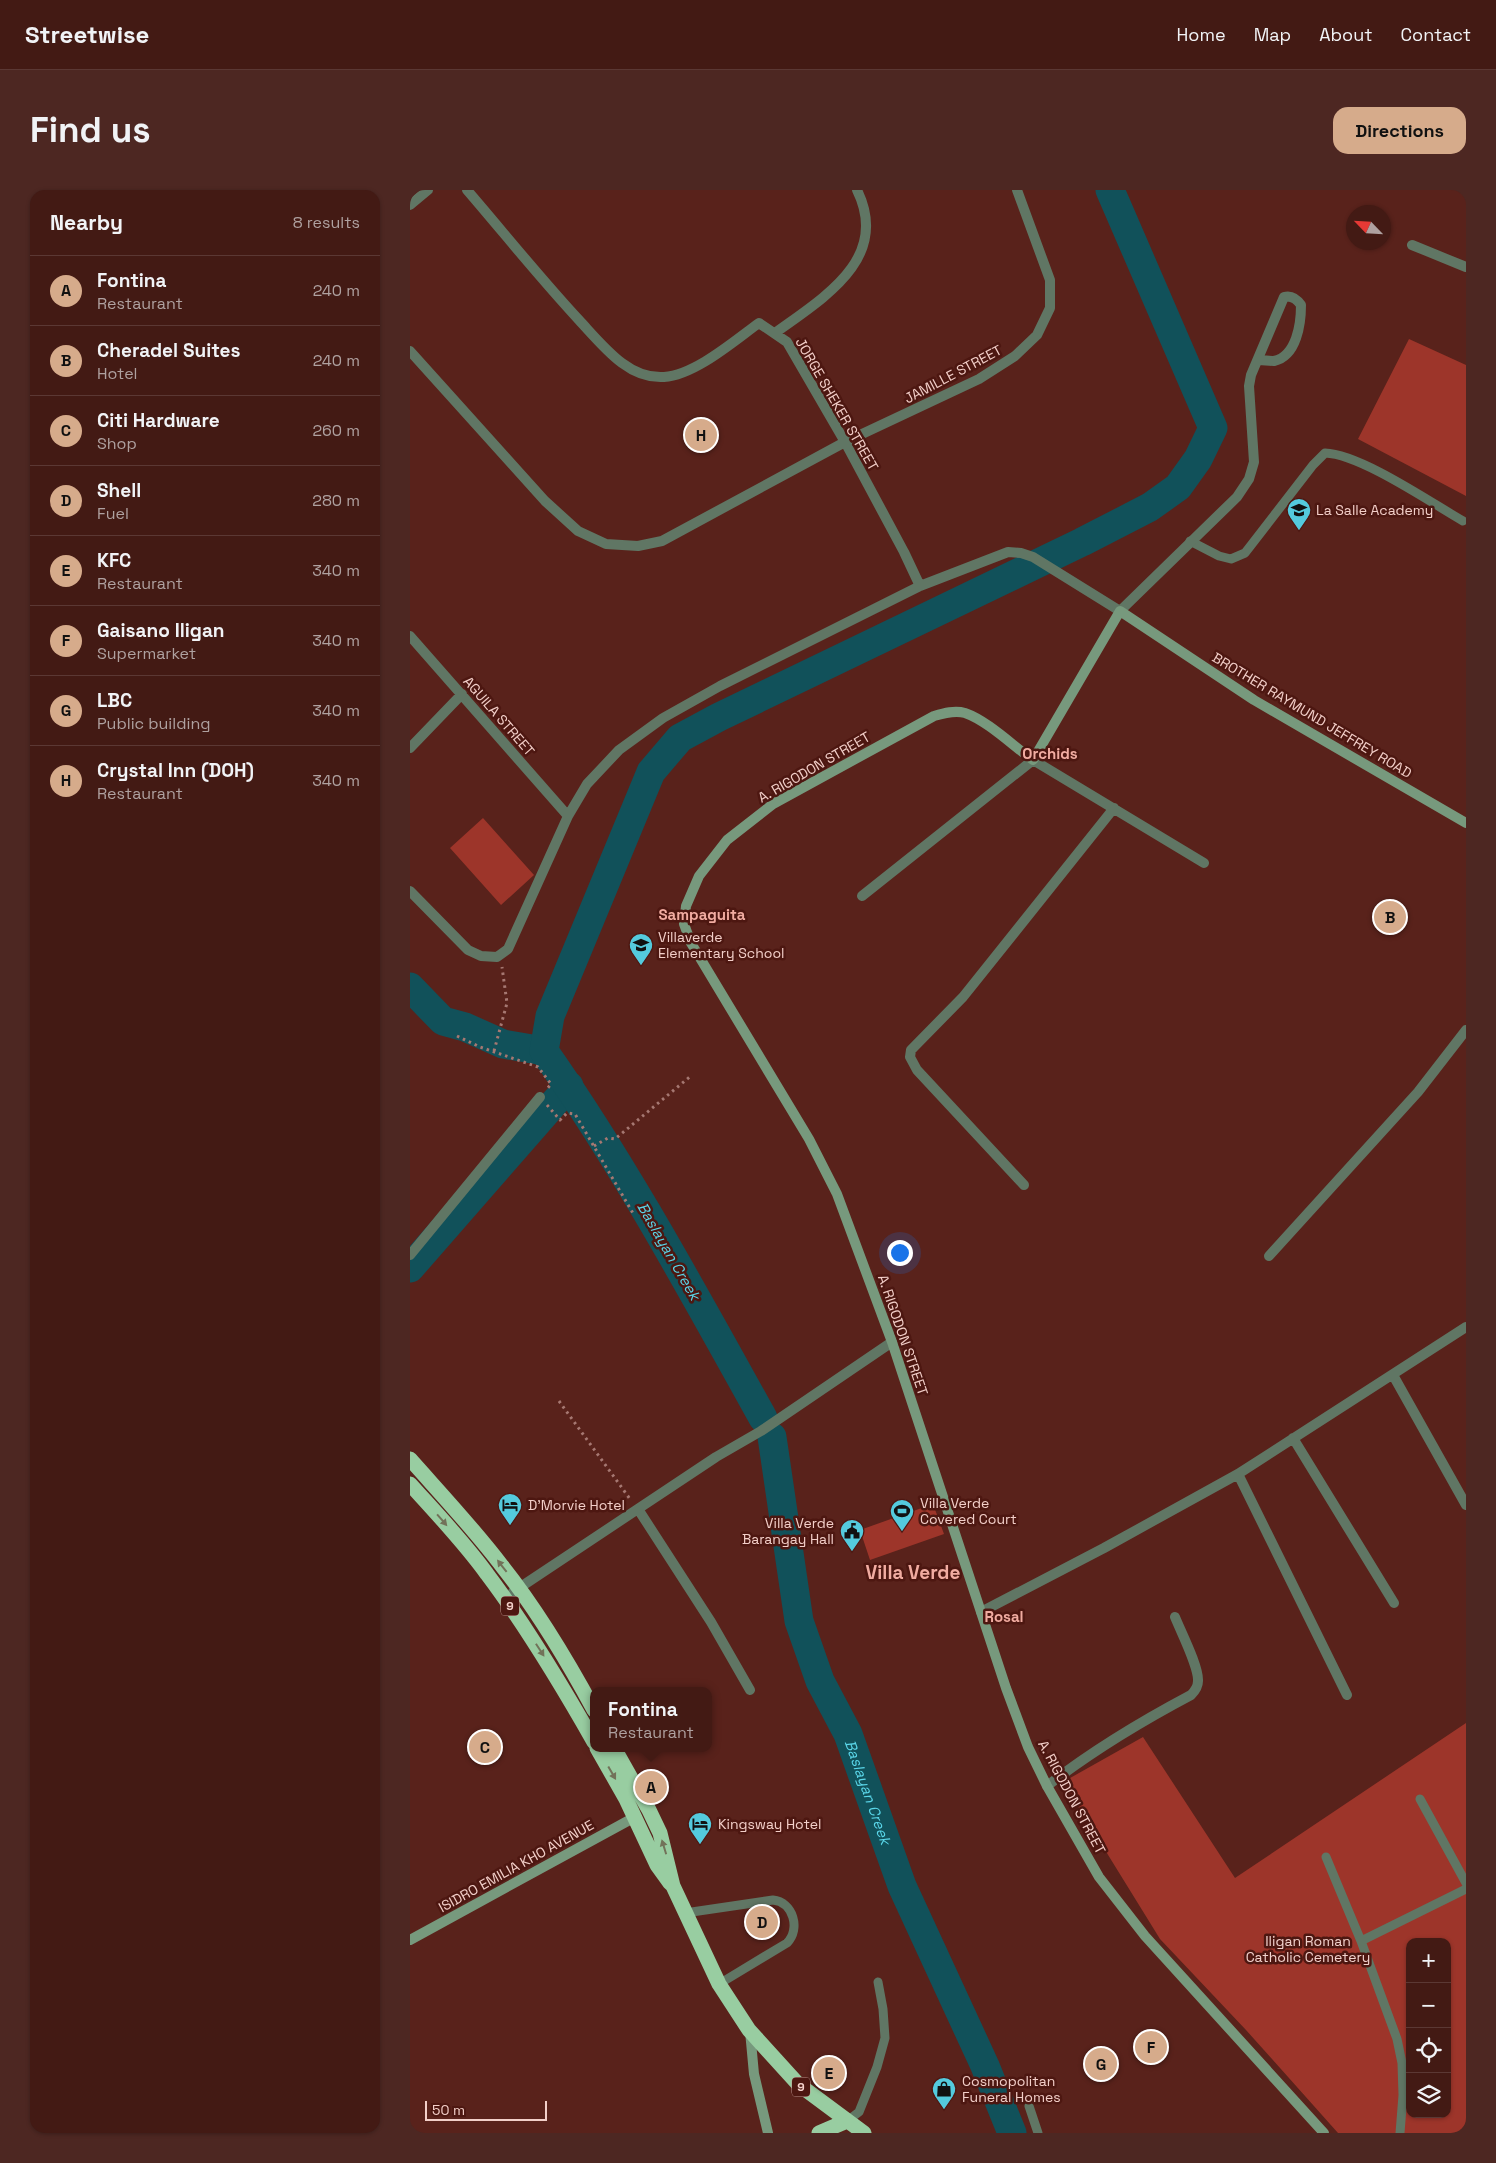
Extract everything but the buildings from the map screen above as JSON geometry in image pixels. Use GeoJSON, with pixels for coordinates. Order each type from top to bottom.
{"type":"FeatureCollection","features":[{"type":"Feature","properties":{"kind":"highway","name":"9"},"geometry":{"type":"LineString","coordinates":[[410,1459],[501,1564],[519,1588],[577,1678],[590,1702]]}},
{"type":"Feature","properties":{"kind":"highway","name":"9"},"geometry":{"type":"LineString","coordinates":[[410,1484],[486,1572],[541,1651],[590,1735]]}},
{"type":"Feature","properties":{"kind":"highway","name":"9"},"geometry":{"type":"LineString","coordinates":[[599,1752],[635,1817],[657,1865],[673,1886]]}},
{"type":"Feature","properties":{"kind":"highway","name":"9"},"geometry":{"type":"LineString","coordinates":[[616,1752],[649,1810],[660,1834],[673,1886],[719,1984],[750,2030],[798,2084],[864,2133]]}},
{"type":"Feature","properties":{"kind":"highway"},"geometry":{"type":"LineString","coordinates":[[635,1817],[649,1810]]}},
{"type":"Feature","properties":{"kind":"highway"},"geometry":{"type":"LineString","coordinates":[[819,2133],[847,2121]]}},
{"type":"Feature","properties":{"kind":"street"},"geometry":{"type":"LineString","coordinates":[[410,206],[428,190]]}},
{"type":"Feature","properties":{"kind":"street","name":"JORGE SHEKER STREET"},"geometry":{"type":"LineString","coordinates":[[467,190],[560,300],[604,347],[622,363],[642,375],[664,377],[688,370],[719,352],[759,323],[787,342],[845,442],[904,552],[920,586]]}},
{"type":"Feature","properties":{"kind":"street"},"geometry":{"type":"LineString","coordinates":[[775,333],[838,286],[854,267],[867,235],[867,220],[862,200],[857,190]]}},
{"type":"Feature","properties":{"kind":"street","name":"JAMILLE STREET"},"geometry":{"type":"LineString","coordinates":[[410,351],[545,501],[578,531],[606,544],[638,546],[662,540],[845,442],[979,379],[1015,356],[1037,335],[1050,308],[1050,280],[1017,190]]}},
{"type":"Feature","properties":{"kind":"street"},"geometry":{"type":"LineString","coordinates":[[1412,245],[1466,267]]}},
{"type":"Feature","properties":{"kind":"street"},"geometry":{"type":"LineString","coordinates":[[862,896],[1033,760],[1120,611],[1237,496],[1250,479],[1254,462],[1249,386],[1251,375],[1284,297],[1294,298],[1301,305],[1301,321],[1297,337],[1290,349],[1275,360],[1258,360]]}},
{"type":"Feature","properties":{"kind":"street"},"geometry":{"type":"LineString","coordinates":[[410,891],[468,950],[481,956],[496,957],[508,949],[568,816],[587,784],[619,750],[663,718],[720,686],[920,586],[1008,552],[1021,553],[1033,557],[1120,611]]}},
{"type":"Feature","properties":{"kind":"street","name":"BROTHER RAYMUND JEFFREY ROAD"},"geometry":{"type":"LineString","coordinates":[[1120,611],[1254,700],[1466,823]]}},
{"type":"Feature","properties":{"kind":"street","name":"AGUILA STREET"},"geometry":{"type":"LineString","coordinates":[[410,636],[568,816]]}},
{"type":"Feature","properties":{"kind":"street"},"geometry":{"type":"LineString","coordinates":[[410,748],[462,694]]}},
{"type":"Feature","properties":{"kind":"street","name":"A. RIGODON STREET"},"geometry":{"type":"LineString","coordinates":[[1033,760],[982,722],[964,713],[947,712],[934,716],[773,804],[727,840],[699,876],[686,906],[684,924],[691,943],[809,1139],[837,1194],[892,1342],[981,1612],[1028,1747],[1047,1786],[1099,1877],[1144,1936],[1324,2133]]}},
{"type":"Feature","properties":{"kind":"street"},"geometry":{"type":"LineString","coordinates":[[1033,760],[1204,863]]}},
{"type":"Feature","properties":{"kind":"street"},"geometry":{"type":"LineString","coordinates":[[1024,1185],[917,1070],[910,1056],[911,1050],[964,997],[1114,808]]}},
{"type":"Feature","properties":{"kind":"street"},"geometry":{"type":"LineString","coordinates":[[1269,1256],[1418,1092],[1466,1030]]}},
{"type":"Feature","properties":{"kind":"street"},"geometry":{"type":"LineString","coordinates":[[410,1255],[543,1100]]}},
{"type":"Feature","properties":{"kind":"street"},"geometry":{"type":"LineString","coordinates":[[981,1612],[1104,1548],[1238,1474],[1466,1327]]}},
{"type":"Feature","properties":{"kind":"street"},"geometry":{"type":"LineString","coordinates":[[504,1598],[716,1456],[761,1431],[892,1342]]}},
{"type":"Feature","properties":{"kind":"street"},"geometry":{"type":"LineString","coordinates":[[1393,1375],[1466,1505]]}},
{"type":"Feature","properties":{"kind":"street"},"geometry":{"type":"LineString","coordinates":[[1293,1438],[1394,1603]]}},
{"type":"Feature","properties":{"kind":"street"},"geometry":{"type":"LineString","coordinates":[[1238,1474],[1347,1695]]}},
{"type":"Feature","properties":{"kind":"street"},"geometry":{"type":"LineString","coordinates":[[638,1509],[711,1622],[750,1690]]}},
{"type":"Feature","properties":{"kind":"street"},"geometry":{"type":"LineString","coordinates":[[1047,1786],[1082,1759],[1118,1736],[1191,1695],[1196,1689],[1198,1681],[1196,1671],[1175,1617]]}},
{"type":"Feature","properties":{"kind":"street","name":"ISIDRO EMILIA KHO AVENUE"},"geometry":{"type":"LineString","coordinates":[[410,1940],[635,1817]]}},
{"type":"Feature","properties":{"kind":"street"},"geometry":{"type":"LineString","coordinates":[[750,2030],[754,2074],[768,2133]]}},
{"type":"Feature","properties":{"kind":"lane"},"geometry":{"type":"LineString","coordinates":[[1190,541],[1219,556],[1231,559],[1245,553],[1312,465],[1325,453],[1347,457],[1380,473],[1463,521]]}},
{"type":"Feature","properties":{"kind":"lane"},"geometry":{"type":"LineString","coordinates":[[1420,1799],[1466,1883]]}},
{"type":"Feature","properties":{"kind":"lane"},"geometry":{"type":"LineString","coordinates":[[1326,1857],[1361,1941],[1397,2039],[1403,2095],[1400,2133]]}},
{"type":"Feature","properties":{"kind":"lane"},"geometry":{"type":"LineString","coordinates":[[1361,1941],[1466,1889]]}},
{"type":"Feature","properties":{"kind":"lane"},"geometry":{"type":"LineString","coordinates":[[685,1913],[773,1900],[780,1901],[786,1906],[795,1927],[793,1936],[787,1943],[719,1984]]}},
{"type":"Feature","properties":{"kind":"lane"},"geometry":{"type":"LineString","coordinates":[[847,2121],[859,2112],[877,2067],[885,2038],[883,2009],[878,1982]]}},
{"type":"Feature","properties":{"kind":"lane"},"geometry":{"type":"LineString","coordinates":[[1029,2106],[1038,2133]]}},
{"type":"Feature","properties":{"kind":"path"},"geometry":{"type":"LineString","coordinates":[[494,1049],[507,1003],[501,954]]}},
{"type":"Feature","properties":{"kind":"path"},"geometry":{"type":"LineString","coordinates":[[457,1036],[538,1067],[551,1084]]}},
{"type":"Feature","properties":{"kind":"path"},"geometry":{"type":"LineString","coordinates":[[595,1146],[608,1138],[615,1139],[692,1075]]}},
{"type":"Feature","properties":{"kind":"path"},"geometry":{"type":"LineString","coordinates":[[543,1100],[560,1120],[568,1113],[575,1114],[634,1215]]}},
{"type":"Feature","properties":{"kind":"path"},"geometry":{"type":"LineString","coordinates":[[559,1401],[620,1488],[638,1509]]}},
{"type":"Feature","properties":{"kind":"green space"},"geometry":{"type":"Polygon","coordinates":[[[1409,339],[1466,365],[1466,496],[1358,439],[1409,339]]]}},
{"type":"Feature","properties":{"kind":"green space"},"geometry":{"type":"Polygon","coordinates":[[[483,818],[534,875],[501,905],[450,848],[483,818]]]}},
{"type":"Feature","properties":{"kind":"green space","name":"Villa Verde Covered Court"},"geometry":{"type":"Polygon","coordinates":[[[933,1504],[944,1534],[870,1560],[860,1530],[933,1504]]]}},
{"type":"Feature","properties":{"kind":"green space","name":"Iligan Roman Catholic Cemetery"},"geometry":{"type":"Polygon","coordinates":[[[1466,1723],[1466,2133],[1338,2133],[1246,2030],[1160,1939],[1063,1782],[1143,1737],[1235,1878],[1466,1723]]]}},
{"type":"Feature","properties":{"kind":"waterway"},"geometry":{"type":"LineString","coordinates":[[763,1418],[631,1186],[544,1051],[550,1016],[651,772],[680,738],[719,717],[1082,542],[1150,507],[1178,487],[1198,459],[1213,428],[1110,190]]}},
{"type":"Feature","properties":{"kind":"waterway","name":"Baslayan Creek"},"geometry":{"type":"LineString","coordinates":[[410,987],[443,1021],[465,1027],[503,1044],[544,1051]]}},
{"type":"Feature","properties":{"kind":"waterway"},"geometry":{"type":"LineString","coordinates":[[410,1268],[569,1086]]}},
{"type":"Feature","properties":{"kind":"waterway","name":"Baslayan Creek"},"geometry":{"type":"LineString","coordinates":[[772,1437],[799,1621],[820,1681],[848,1734],[902,1886],[985,2066],[1012,2133]]}},
{"type":"Feature","properties":{"kind":"place","name":"Crystal Inn (DOH)"},"geometry":{"type":"Point","coordinates":[701,435]}},
{"type":"Feature","properties":{"kind":"place","name":"La Salle Academy"},"geometry":{"type":"Point","coordinates":[1299,531]}},
{"type":"Feature","properties":{"kind":"place","name":"Cheradel Suites"},"geometry":{"type":"Point","coordinates":[1390,917]}},
{"type":"Feature","properties":{"kind":"place","name":"Villaverde Elementary School"},"geometry":{"type":"Point","coordinates":[641,966]}},
{"type":"Feature","properties":{"kind":"place","name":"D'Morvie Hotel"},"geometry":{"type":"Point","coordinates":[510,1526]}},
{"type":"Feature","properties":{"kind":"place","name":"Villa Verde Covered Court"},"geometry":{"type":"Point","coordinates":[902,1532]}},
{"type":"Feature","properties":{"kind":"place","name":"Villa Verde Barangay Hall"},"geometry":{"type":"Point","coordinates":[852,1552]}},
{"type":"Feature","properties":{"kind":"place","name":"Citi Hardware"},"geometry":{"type":"Point","coordinates":[485,1747]}},
{"type":"Feature","properties":{"kind":"place","name":"Fontina"},"geometry":{"type":"Point","coordinates":[651,1787]}},
{"type":"Feature","properties":{"kind":"place","name":"Kingsway Hotel"},"geometry":{"type":"Point","coordinates":[700,1845]}},
{"type":"Feature","properties":{"kind":"place","name":"Shell"},"geometry":{"type":"Point","coordinates":[762,1922]}},
{"type":"Feature","properties":{"kind":"place","name":"Gaisano Iligan"},"geometry":{"type":"Point","coordinates":[1151,2047]}},
{"type":"Feature","properties":{"kind":"place","name":"LBC"},"geometry":{"type":"Point","coordinates":[1101,2064]}},
{"type":"Feature","properties":{"kind":"place","name":"KFC"},"geometry":{"type":"Point","coordinates":[829,2073]}},
{"type":"Feature","properties":{"kind":"place","name":"Cosmopolitan Funeral Homes"},"geometry":{"type":"Point","coordinates":[944,2110]}},
{"type":"Feature","properties":{"kind":"district","name":"Orchids"},"geometry":{"type":"Point","coordinates":[1050,753]}},
{"type":"Feature","properties":{"kind":"district","name":"Sampaguita"},"geometry":{"type":"Point","coordinates":[702,914]}},
{"type":"Feature","properties":{"kind":"district","name":"Villa Verde"},"geometry":{"type":"Point","coordinates":[913,1572]}},
{"type":"Feature","properties":{"kind":"district","name":"Rosal"},"geometry":{"type":"Point","coordinates":[1004,1616]}}]}
